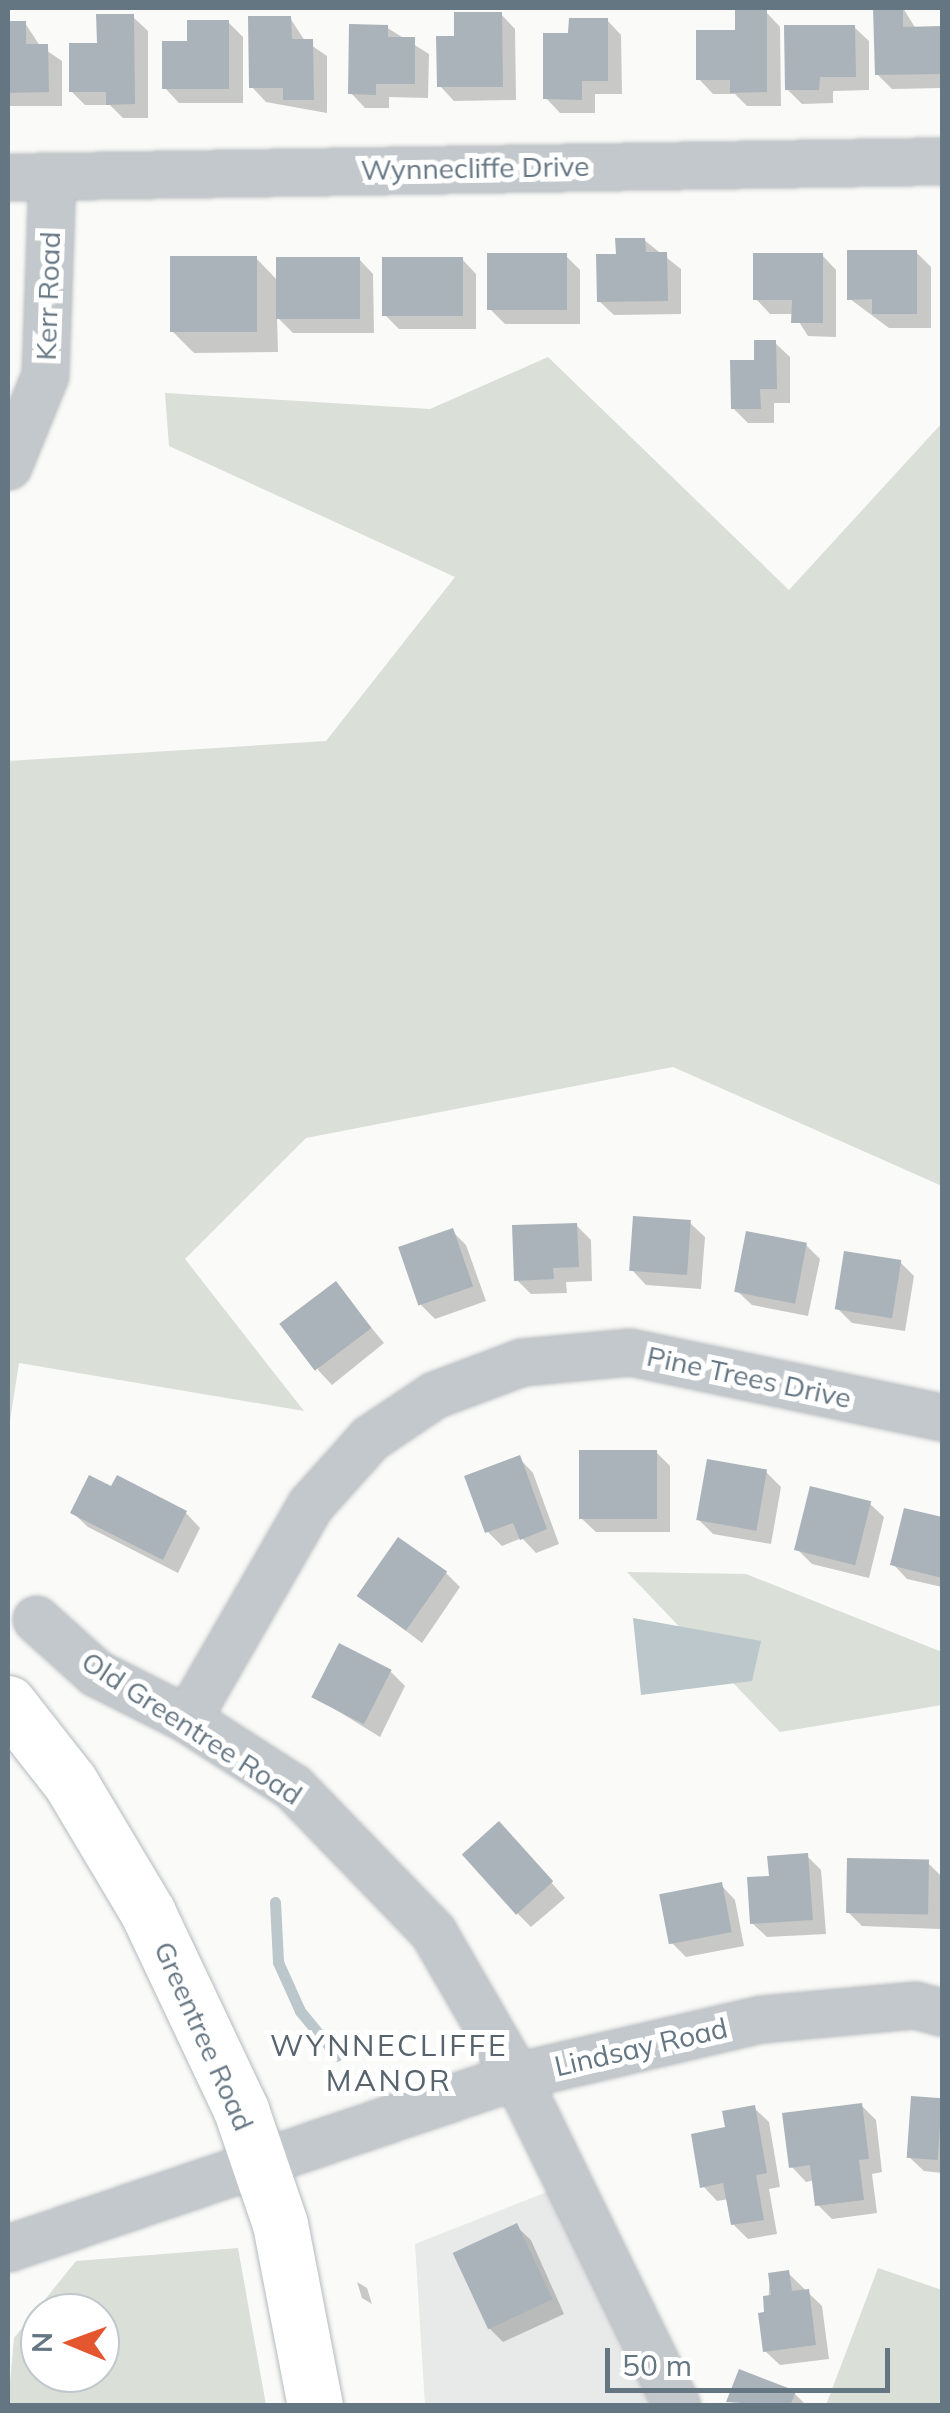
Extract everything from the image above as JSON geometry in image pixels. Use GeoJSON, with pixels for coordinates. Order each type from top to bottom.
{"type":"FeatureCollection","features":[{"type":"Feature","properties":{"kind":"main road","name":"Greentree Road"},"geometry":{"type":"LineString","coordinates":[[8,1703],[70,1782],[148,1913],[241,2110],[280,2224],[315,2406]]}},
{"type":"Feature","properties":{"kind":"street","name":"Wynnecliffe Drive"},"geometry":{"type":"LineString","coordinates":[[8,177],[942,161]]}},
{"type":"Feature","properties":{"kind":"street","name":"Kerr Road"},"geometry":{"type":"LineString","coordinates":[[8,466],[44,375],[52,178]]}},
{"type":"Feature","properties":{"kind":"street","name":"Pine Trees Drive"},"geometry":{"type":"LineString","coordinates":[[187,1719],[310,1506],[370,1438],[434,1395],[522,1362],[630,1352],[942,1417]]}},
{"type":"Feature","properties":{"kind":"street","name":"Old Greentree Road"},"geometry":{"type":"LineString","coordinates":[[36,1619],[96,1672],[187,1719],[294,1788],[433,1932],[516,2076],[677,2406]]}},
{"type":"Feature","properties":{"kind":"street","name":"Lindsay Road"},"geometry":{"type":"LineString","coordinates":[[8,2248],[516,2076],[761,2019],[915,2006],[942,2012]]}},
{"type":"Feature","properties":{"kind":"shaded area"},"geometry":{"type":"Polygon","coordinates":[[[548,357],[789,590],[942,423],[942,1186],[673,1067],[306,1138],[185,1259],[304,1411],[19,1363],[8,1434],[8,761],[326,741],[455,577],[169,446],[165,393],[430,409],[548,357]]]}},
{"type":"Feature","properties":{"kind":"shaded area"},"geometry":{"type":"Polygon","coordinates":[[[627,1572],[746,1574],[942,1652],[942,1705],[780,1732],[627,1572]]]}},
{"type":"Feature","properties":{"kind":"shaded area"},"geometry":{"type":"Polygon","coordinates":[[[633,1618],[761,1641],[752,1681],[641,1695],[633,1618]]]}},
{"type":"Feature","properties":{"kind":"shaded area"},"geometry":{"type":"Polygon","coordinates":[[[557,2188],[664,2405],[425,2405],[415,2244],[557,2188]]]}},
{"type":"Feature","properties":{"kind":"shaded area"},"geometry":{"type":"Polygon","coordinates":[[[238,2248],[266,2405],[8,2405],[14,2338],[20,2331],[20,2393],[120,2393],[120,2293],[50,2293],[76,2261],[238,2248]]]}},
{"type":"Feature","properties":{"kind":"shaded area"},"geometry":{"type":"Polygon","coordinates":[[[878,2268],[942,2290],[942,2405],[826,2405],[878,2268]]]}},
{"type":"Feature","properties":{"kind":"building"},"geometry":{"type":"Polygon","coordinates":[[[873,8],[903,8],[903,27],[942,26],[942,74],[875,75],[873,8]]]}},
{"type":"Feature","properties":{"kind":"building"},"geometry":{"type":"Polygon","coordinates":[[[735,10],[767,10],[767,92],[730,93],[730,80],[696,80],[696,30],[735,30],[735,10]]]}},
{"type":"Feature","properties":{"kind":"building"},"geometry":{"type":"Polygon","coordinates":[[[454,12],[502,12],[503,87],[437,87],[436,36],[454,36],[454,12]]]}},
{"type":"Feature","properties":{"kind":"building"},"geometry":{"type":"Polygon","coordinates":[[[96,14],[134,14],[135,104],[106,105],[106,92],[69,92],[69,43],[97,43],[96,14]]]}},
{"type":"Feature","properties":{"kind":"building"},"geometry":{"type":"Polygon","coordinates":[[[248,16],[291,16],[292,39],[313,39],[314,100],[283,100],[283,88],[249,88],[248,16]]]}},
{"type":"Feature","properties":{"kind":"building"},"geometry":{"type":"Polygon","coordinates":[[[569,18],[608,18],[608,81],[582,81],[582,100],[543,99],[543,33],[568,33],[569,18]]]}},
{"type":"Feature","properties":{"kind":"building"},"geometry":{"type":"Polygon","coordinates":[[[187,20],[229,20],[229,89],[162,89],[162,41],[187,41],[187,20]]]}},
{"type":"Feature","properties":{"kind":"building"},"geometry":{"type":"Polygon","coordinates":[[[8,21],[26,21],[26,44],[48,44],[49,92],[8,93],[8,21]]]}},
{"type":"Feature","properties":{"kind":"building"},"geometry":{"type":"Polygon","coordinates":[[[349,24],[388,25],[388,37],[415,37],[415,84],[376,84],[376,95],[348,94],[349,24]]]}},
{"type":"Feature","properties":{"kind":"building"},"geometry":{"type":"Polygon","coordinates":[[[784,25],[855,25],[856,77],[820,77],[819,90],[785,90],[784,25]]]}},
{"type":"Feature","properties":{"kind":"building"},"geometry":{"type":"Polygon","coordinates":[[[615,238],[645,238],[646,252],[667,252],[668,301],[597,302],[596,254],[616,254],[615,238]]]}},
{"type":"Feature","properties":{"kind":"building"},"geometry":{"type":"Polygon","coordinates":[[[847,250],[917,250],[917,314],[872,314],[872,299],[847,300],[847,250]]]}},
{"type":"Feature","properties":{"kind":"building"},"geometry":{"type":"Polygon","coordinates":[[[487,253],[567,253],[567,310],[487,310],[487,253]]]}},
{"type":"Feature","properties":{"kind":"building"},"geometry":{"type":"Polygon","coordinates":[[[753,253],[823,253],[823,323],[791,323],[792,300],[753,300],[753,253]]]}},
{"type":"Feature","properties":{"kind":"building"},"geometry":{"type":"Polygon","coordinates":[[[170,256],[257,256],[257,332],[170,332],[170,256]]]}},
{"type":"Feature","properties":{"kind":"building"},"geometry":{"type":"Polygon","coordinates":[[[276,257],[360,257],[360,319],[276,319],[276,257]]]}},
{"type":"Feature","properties":{"kind":"building"},"geometry":{"type":"Polygon","coordinates":[[[382,257],[463,257],[463,316],[382,316],[382,257]]]}},
{"type":"Feature","properties":{"kind":"building"},"geometry":{"type":"Polygon","coordinates":[[[754,340],[776,340],[777,389],[760,389],[761,409],[731,409],[730,360],[754,360],[754,340]]]}},
{"type":"Feature","properties":{"kind":"building"},"geometry":{"type":"Polygon","coordinates":[[[633,1216],[691,1220],[687,1275],[629,1271],[633,1216]]]}},
{"type":"Feature","properties":{"kind":"building"},"geometry":{"type":"Polygon","coordinates":[[[577,1223],[579,1267],[553,1268],[554,1279],[514,1281],[512,1225],[577,1223]]]}},
{"type":"Feature","properties":{"kind":"building"},"geometry":{"type":"Polygon","coordinates":[[[453,1228],[473,1287],[418,1306],[398,1247],[453,1228]]]}},
{"type":"Feature","properties":{"kind":"building"},"geometry":{"type":"Polygon","coordinates":[[[746,1231],[807,1243],[795,1304],[734,1292],[746,1231]]]}},
{"type":"Feature","properties":{"kind":"building"},"geometry":{"type":"Polygon","coordinates":[[[844,1251],[901,1260],[892,1318],[835,1309],[844,1251]]]}},
{"type":"Feature","properties":{"kind":"building"},"geometry":{"type":"Polygon","coordinates":[[[336,1281],[372,1328],[315,1371],[279,1324],[336,1281]]]}},
{"type":"Feature","properties":{"kind":"building"},"geometry":{"type":"Polygon","coordinates":[[[579,1450],[657,1450],[657,1519],[579,1519],[579,1450]]]}},
{"type":"Feature","properties":{"kind":"building"},"geometry":{"type":"Polygon","coordinates":[[[520,1455],[547,1529],[520,1540],[513,1523],[485,1533],[464,1476],[520,1455]]]}},
{"type":"Feature","properties":{"kind":"building"},"geometry":{"type":"Polygon","coordinates":[[[707,1459],[767,1470],[756,1531],[696,1520],[707,1459]]]}},
{"type":"Feature","properties":{"kind":"building"},"geometry":{"type":"Polygon","coordinates":[[[89,1475],[111,1486],[117,1475],[187,1511],[163,1560],[70,1513],[89,1475]]]}},
{"type":"Feature","properties":{"kind":"building"},"geometry":{"type":"Polygon","coordinates":[[[810,1486],[871,1501],[855,1565],[794,1550],[810,1486]]]}},
{"type":"Feature","properties":{"kind":"building"},"geometry":{"type":"Polygon","coordinates":[[[904,1508],[942,1517],[942,1578],[890,1565],[904,1508]]]}},
{"type":"Feature","properties":{"kind":"building"},"geometry":{"type":"Polygon","coordinates":[[[398,1537],[447,1571],[406,1630],[357,1596],[398,1537]]]}},
{"type":"Feature","properties":{"kind":"building"},"geometry":{"type":"Polygon","coordinates":[[[339,1643],[392,1670],[364,1724],[311,1697],[339,1643]]]}},
{"type":"Feature","properties":{"kind":"building"},"geometry":{"type":"Polygon","coordinates":[[[499,1821],[553,1881],[516,1915],[462,1854],[499,1821]]]}},
{"type":"Feature","properties":{"kind":"building"},"geometry":{"type":"Polygon","coordinates":[[[808,1853],[813,1920],[750,1924],[747,1877],[769,1876],[767,1856],[808,1853]]]}},
{"type":"Feature","properties":{"kind":"building"},"geometry":{"type":"Polygon","coordinates":[[[847,1858],[929,1859],[928,1914],[846,1913],[847,1858]]]}},
{"type":"Feature","properties":{"kind":"building"},"geometry":{"type":"Polygon","coordinates":[[[722,1882],[732,1932],[669,1944],[659,1894],[722,1882]]]}},
{"type":"Feature","properties":{"kind":"building"},"geometry":{"type":"Polygon","coordinates":[[[911,2096],[942,2098],[938,2160],[907,2158],[911,2096]]]}},
{"type":"Feature","properties":{"kind":"building"},"geometry":{"type":"Polygon","coordinates":[[[862,2103],[869,2159],[859,2160],[864,2200],[815,2206],[810,2165],[789,2168],[782,2113],[862,2103]]]}},
{"type":"Feature","properties":{"kind":"building"},"geometry":{"type":"Polygon","coordinates":[[[755,2105],[767,2173],[756,2175],[764,2220],[731,2225],[723,2183],[700,2188],[691,2134],[725,2127],[722,2111],[755,2105]]]}},
{"type":"Feature","properties":{"kind":"building"},"geometry":{"type":"Polygon","coordinates":[[[517,2223],[552,2299],[488,2329],[453,2253],[517,2223]]]}},
{"type":"Feature","properties":{"kind":"building"},"geometry":{"type":"Polygon","coordinates":[[[789,2270],[792,2291],[809,2289],[816,2345],[763,2352],[758,2313],[764,2312],[763,2296],[771,2295],[768,2273],[789,2270]]]}},
{"type":"Feature","properties":{"kind":"building"},"geometry":{"type":"Polygon","coordinates":[[[739,2369],[796,2391],[790,2406],[726,2402],[739,2369]]]}},
{"type":"Feature","properties":{"kind":"waterway"},"geometry":{"type":"LineString","coordinates":[[275,1902],[278,1962],[300,2011],[337,2056]]}},
{"type":"Feature","properties":{"kind":"district","name":"WYNNECLIFFE MANOR"},"geometry":{"type":"Point","coordinates":[389,2062]}}]}
